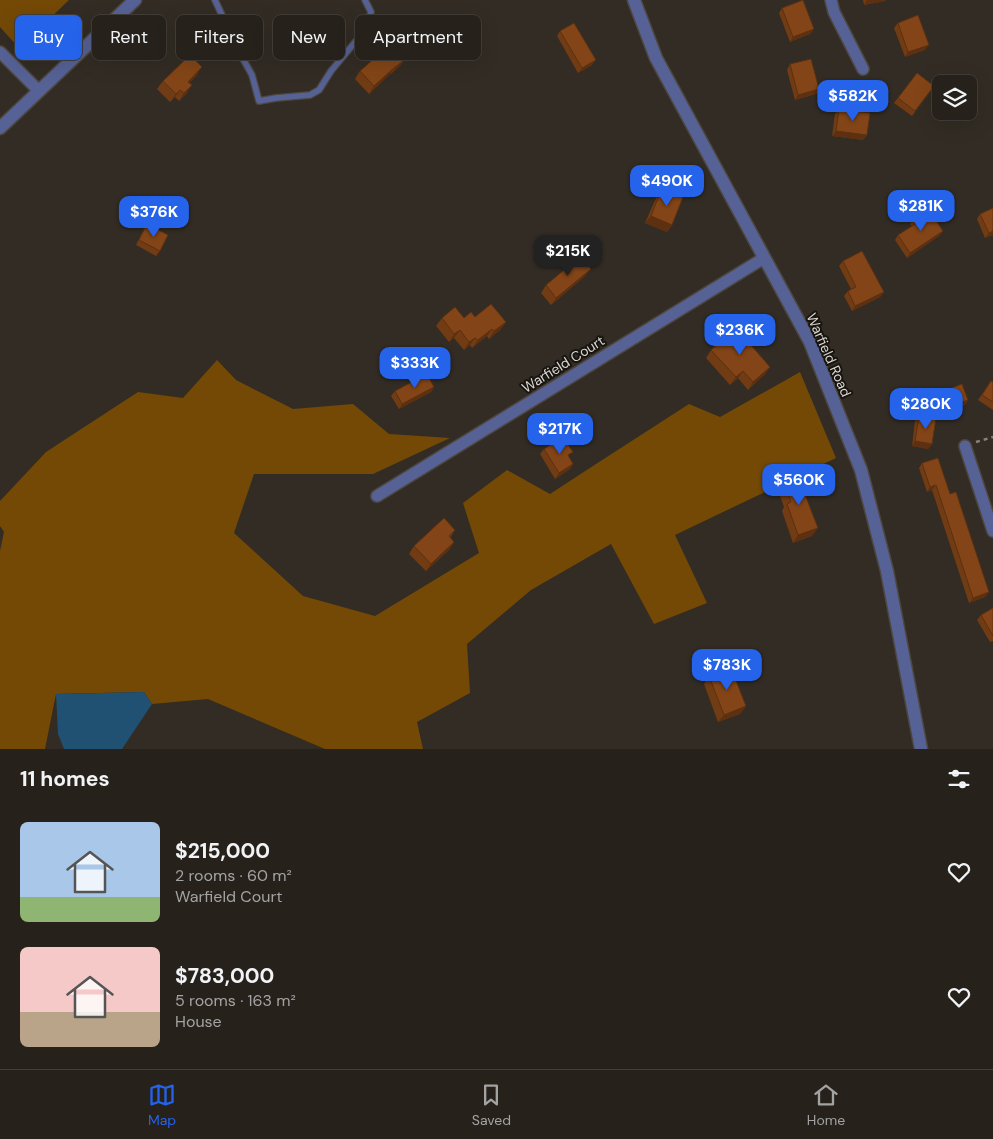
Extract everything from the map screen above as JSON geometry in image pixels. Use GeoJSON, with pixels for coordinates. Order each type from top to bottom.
{"type":"FeatureCollection","features":[{"type":"Feature","properties":{"kind":"street"},"geometry":{"type":"LineString","coordinates":[[0,128],[135,0]]}},
{"type":"Feature","properties":{"kind":"street","name":"Warfield Road"},"geometry":{"type":"LineString","coordinates":[[634,0],[656,58],[810,342],[861,470],[887,571],[921,749]]}},
{"type":"Feature","properties":{"kind":"street"},"geometry":{"type":"LineString","coordinates":[[831,0],[834,12],[863,70]]}},
{"type":"Feature","properties":{"kind":"street"},"geometry":{"type":"LineString","coordinates":[[0,52],[39,91]]}},
{"type":"Feature","properties":{"kind":"street","name":"Warfield Court"},"geometry":{"type":"LineString","coordinates":[[377,496],[764,258]]}},
{"type":"Feature","properties":{"kind":"street"},"geometry":{"type":"LineString","coordinates":[[965,446],[993,530]]}},
{"type":"Feature","properties":{"kind":"lane"},"geometry":{"type":"LineString","coordinates":[[215,0],[252,75],[259,101],[310,95],[319,90],[330,72],[366,29],[371,12],[365,0]]}},
{"type":"Feature","properties":{"kind":"path"},"geometry":{"type":"LineString","coordinates":[[965,446],[993,437]]}},
{"type":"Feature","properties":{"kind":"shaded area"},"geometry":{"type":"Polygon","coordinates":[[[0,0],[69,0],[53,15],[15,15],[15,44],[0,27],[0,0]]]}},
{"type":"Feature","properties":{"kind":"shaded area"},"geometry":{"type":"Polygon","coordinates":[[[217,360],[236,380],[293,409],[353,404],[389,434],[450,438],[373,474],[254,474],[234,533],[303,596],[375,616],[479,553],[463,503],[507,470],[550,494],[689,404],[720,417],[800,372],[836,458],[675,535],[707,603],[654,624],[611,544],[531,590],[467,644],[470,693],[417,722],[423,749],[325,749],[208,699],[152,704],[144,692],[56,694],[45,749],[0,749],[0,551],[4,532],[0,526],[0,501],[46,452],[138,392],[183,398],[217,360]]]}},
{"type":"Feature","properties":{"kind":"water"},"geometry":{"type":"Polygon","coordinates":[[[144,692],[152,704],[122,749],[64,749],[58,734],[56,694],[144,692]]]}},
{"type":"Feature","properties":{"kind":"building"},"geometry":{"type":"Polygon","coordinates":[[[803,0],[814,29],[793,37],[782,8],[803,0]]]}},
{"type":"Feature","properties":{"kind":"building"},"geometry":{"type":"Polygon","coordinates":[[[918,15],[929,45],[908,52],[898,23],[918,15]]]}},
{"type":"Feature","properties":{"kind":"building"},"geometry":{"type":"Polygon","coordinates":[[[574,23],[596,60],[582,68],[560,31],[574,23]]]}},
{"type":"Feature","properties":{"kind":"building"},"geometry":{"type":"Polygon","coordinates":[[[811,59],[819,89],[798,95],[790,64],[811,59]]]}},
{"type":"Feature","properties":{"kind":"building"},"geometry":{"type":"Polygon","coordinates":[[[185,60],[195,60],[202,67],[188,82],[192,85],[184,93],[180,90],[176,94],[163,81],[185,60]]]}},
{"type":"Feature","properties":{"kind":"building"},"geometry":{"type":"Polygon","coordinates":[[[372,60],[404,60],[374,86],[360,71],[372,60]]]}},
{"type":"Feature","properties":{"kind":"building"},"geometry":{"type":"Polygon","coordinates":[[[917,73],[932,84],[932,89],[915,111],[898,98],[917,73]]]}},
{"type":"Feature","properties":{"kind":"building"},"geometry":{"type":"Polygon","coordinates":[[[839,109],[870,113],[867,135],[836,131],[839,109]]]}},
{"type":"Feature","properties":{"kind":"building"},"geometry":{"type":"Polygon","coordinates":[[[662,188],[683,197],[672,225],[651,216],[662,188]]]}},
{"type":"Feature","properties":{"kind":"building"},"geometry":{"type":"Polygon","coordinates":[[[993,208],[993,231],[989,233],[980,214],[993,208]]]}},
{"type":"Feature","properties":{"kind":"building"},"geometry":{"type":"Polygon","coordinates":[[[928,209],[943,231],[910,253],[898,235],[917,223],[914,219],[928,209]]]}},
{"type":"Feature","properties":{"kind":"building"},"geometry":{"type":"Polygon","coordinates":[[[147,224],[168,235],[160,251],[139,240],[147,224]]]}},
{"type":"Feature","properties":{"kind":"building"},"geometry":{"type":"Polygon","coordinates":[[[862,251],[884,292],[855,306],[848,291],[856,287],[843,261],[862,251]]]}},
{"type":"Feature","properties":{"kind":"building"},"geometry":{"type":"Polygon","coordinates":[[[581,256],[591,269],[556,298],[546,285],[581,256]]]}},
{"type":"Feature","properties":{"kind":"building"},"geometry":{"type":"Polygon","coordinates":[[[491,304],[506,322],[494,331],[492,329],[478,340],[475,338],[469,342],[460,330],[454,334],[442,318],[455,307],[464,318],[471,312],[475,317],[491,304]]]}},
{"type":"Feature","properties":{"kind":"building"},"geometry":{"type":"Polygon","coordinates":[[[736,328],[770,367],[753,382],[743,371],[736,377],[711,350],[736,328]]]}},
{"type":"Feature","properties":{"kind":"building"},"geometry":{"type":"Polygon","coordinates":[[[427,374],[434,387],[402,404],[395,391],[427,374]]]}},
{"type":"Feature","properties":{"kind":"building"},"geometry":{"type":"Polygon","coordinates":[[[991,381],[993,382],[993,402],[982,395],[991,381]]]}},
{"type":"Feature","properties":{"kind":"building"},"geometry":{"type":"Polygon","coordinates":[[[962,384],[968,400],[944,409],[938,393],[962,384]]]}},
{"type":"Feature","properties":{"kind":"building"},"geometry":{"type":"Polygon","coordinates":[[[919,416],[936,418],[932,444],[915,441],[919,416]]]}},
{"type":"Feature","properties":{"kind":"building"},"geometry":{"type":"Polygon","coordinates":[[[563,437],[573,452],[568,455],[573,464],[559,473],[544,449],[563,437]]]}},
{"type":"Feature","properties":{"kind":"building"},"geometry":{"type":"Polygon","coordinates":[[[938,458],[950,494],[956,492],[989,592],[973,598],[936,485],[930,487],[922,463],[938,458]]]}},
{"type":"Feature","properties":{"kind":"building"},"geometry":{"type":"Polygon","coordinates":[[[797,474],[818,528],[798,535],[787,504],[791,502],[783,479],[797,474]]]}},
{"type":"Feature","properties":{"kind":"building"},"geometry":{"type":"Polygon","coordinates":[[[444,518],[455,530],[449,536],[454,542],[431,564],[414,546],[444,518]]]}},
{"type":"Feature","properties":{"kind":"building"},"geometry":{"type":"Polygon","coordinates":[[[993,608],[993,636],[981,615],[993,608]]]}},
{"type":"Feature","properties":{"kind":"building"},"geometry":{"type":"Polygon","coordinates":[[[731,668],[746,706],[724,715],[709,676],[731,668]]]}}]}
